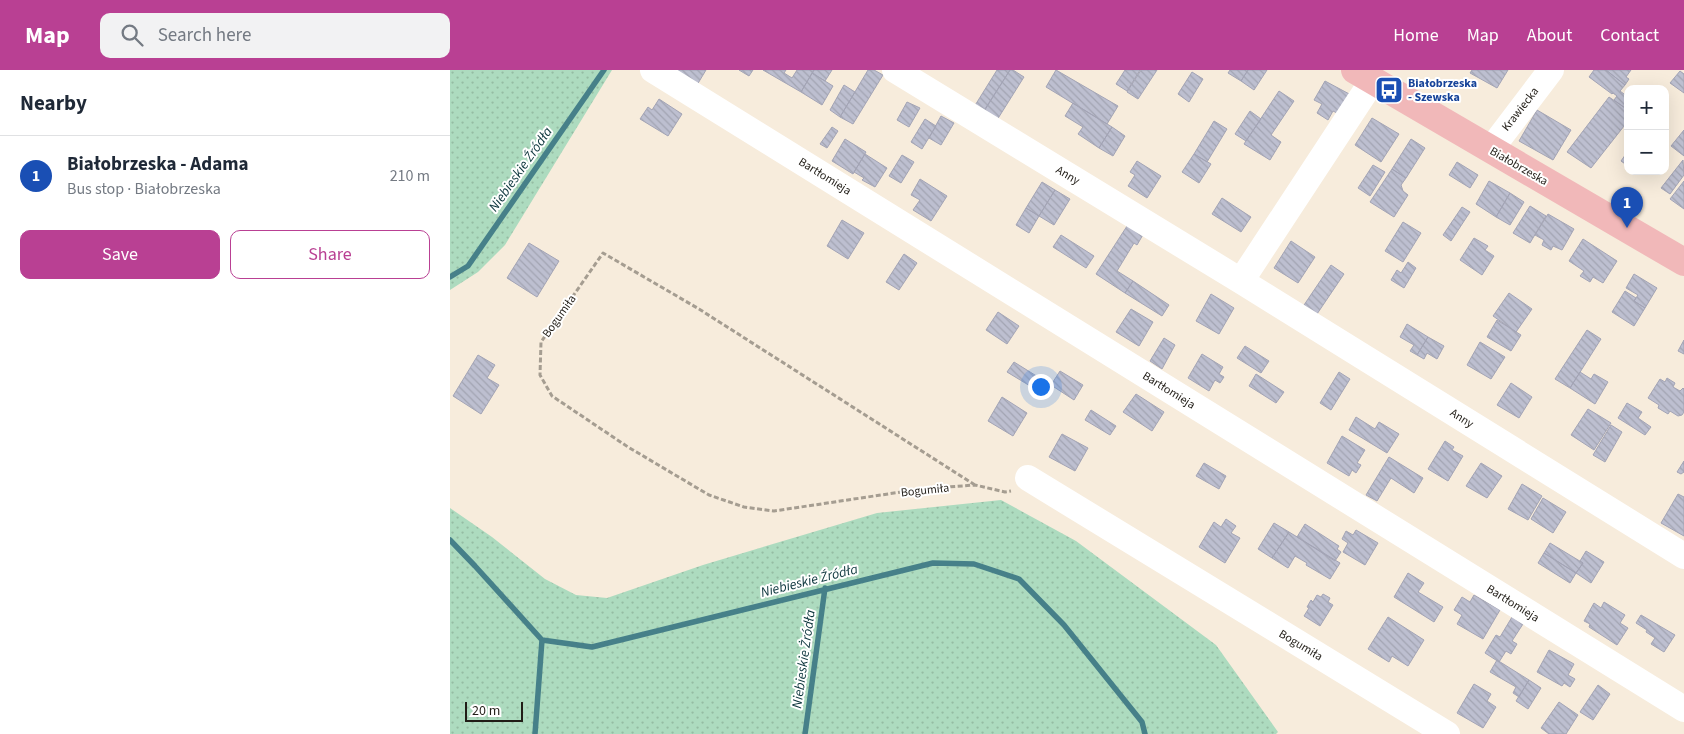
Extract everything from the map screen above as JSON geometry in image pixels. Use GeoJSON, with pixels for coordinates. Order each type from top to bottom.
{"type":"FeatureCollection","features":[{"type":"Feature","properties":{"kind":"main road","name":"Białobrzeska"},"geometry":{"type":"LineString","coordinates":[[1364,75],[1684,262]]}},
{"type":"Feature","properties":{"kind":"street","name":"Bartłomieja"},"geometry":{"type":"LineString","coordinates":[[654,70],[1684,709]]}},
{"type":"Feature","properties":{"kind":"street","name":"Anny"},"geometry":{"type":"LineString","coordinates":[[895,70],[1241,280],[1684,556]]}},
{"type":"Feature","properties":{"kind":"street","name":"Krawiecka"},"geometry":{"type":"LineString","coordinates":[[1491,149],[1551,70]]}},
{"type":"Feature","properties":{"kind":"street"},"geometry":{"type":"LineString","coordinates":[[1241,280],[1364,75]]}},
{"type":"Feature","properties":{"kind":"street","name":"Bogumiła"},"geometry":{"type":"LineString","coordinates":[[1028,478],[1447,734]]}},
{"type":"Feature","properties":{"kind":"path","name":"Bogumiła"},"geometry":{"type":"LineString","coordinates":[[975,485],[699,309],[603,253],[540,342],[540,375],[552,396],[628,447],[709,495],[744,507],[774,511],[921,489],[975,485],[1005,492],[1022,490],[1028,478]]}},
{"type":"Feature","properties":{"kind":"green space"},"geometry":{"type":"Polygon","coordinates":[[[450,70],[612,70],[505,245],[478,272],[450,290],[450,70]]]}},
{"type":"Feature","properties":{"kind":"green space"},"geometry":{"type":"Polygon","coordinates":[[[1001,500],[1076,541],[1216,645],[1278,732],[1276,734],[450,734],[450,508],[492,537],[545,579],[576,595],[607,598],[703,565],[877,513],[1001,500]]]}},
{"type":"Feature","properties":{"kind":"building"},"geometry":{"type":"Polygon","coordinates":[[[672,70],[706,70],[697,85],[672,70]]]}},
{"type":"Feature","properties":{"kind":"building"},"geometry":{"type":"Polygon","coordinates":[[[739,70],[753,70],[749,76],[739,70]]]}},
{"type":"Feature","properties":{"kind":"building"},"geometry":{"type":"Polygon","coordinates":[[[763,70],[786,70],[784,73],[792,78],[797,70],[814,70],[801,92],[763,70]]]}},
{"type":"Feature","properties":{"kind":"building"},"geometry":{"type":"Polygon","coordinates":[[[814,70],[832,70],[825,81],[812,73],[814,70]]]}},
{"type":"Feature","properties":{"kind":"building"},"geometry":{"type":"Polygon","coordinates":[[[868,70],[874,70],[883,75],[853,124],[840,117],[868,70]]]}},
{"type":"Feature","properties":{"kind":"building"},"geometry":{"type":"Polygon","coordinates":[[[997,70],[1010,70],[983,113],[974,107],[997,70]]]}},
{"type":"Feature","properties":{"kind":"building"},"geometry":{"type":"Polygon","coordinates":[[[1010,70],[1024,77],[997,120],[983,112],[1010,70]]]}},
{"type":"Feature","properties":{"kind":"building"},"geometry":{"type":"Polygon","coordinates":[[[1056,70],[1118,106],[1107,124],[1046,87],[1056,70]]]}},
{"type":"Feature","properties":{"kind":"building"},"geometry":{"type":"Polygon","coordinates":[[[1125,70],[1140,70],[1127,91],[1116,84],[1125,70]]]}},
{"type":"Feature","properties":{"kind":"building"},"geometry":{"type":"Polygon","coordinates":[[[1141,70],[1157,70],[1138,99],[1127,92],[1141,70]]]}},
{"type":"Feature","properties":{"kind":"building"},"geometry":{"type":"Polygon","coordinates":[[[1230,70],[1248,70],[1241,81],[1228,73],[1230,70]]]}},
{"type":"Feature","properties":{"kind":"building"},"geometry":{"type":"Polygon","coordinates":[[[1248,70],[1267,70],[1254,90],[1241,81],[1248,70]]]}},
{"type":"Feature","properties":{"kind":"building"},"geometry":{"type":"Polygon","coordinates":[[[1472,70],[1508,70],[1497,88],[1470,73],[1472,70]]]}},
{"type":"Feature","properties":{"kind":"building"},"geometry":{"type":"Polygon","coordinates":[[[1594,70],[1606,70],[1625,85],[1620,91],[1624,94],[1624,107],[1614,100],[1617,96],[1589,77],[1594,70]]]}},
{"type":"Feature","properties":{"kind":"building"},"geometry":{"type":"Polygon","coordinates":[[[1606,70],[1631,70],[1626,77],[1629,79],[1625,85],[1606,70]]]}},
{"type":"Feature","properties":{"kind":"building"},"geometry":{"type":"Polygon","coordinates":[[[1680,71],[1684,74],[1684,93],[1670,83],[1680,71]]]}},
{"type":"Feature","properties":{"kind":"building"},"geometry":{"type":"Polygon","coordinates":[[[1192,72],[1203,79],[1189,102],[1178,94],[1192,72]]]}},
{"type":"Feature","properties":{"kind":"building"},"geometry":{"type":"Polygon","coordinates":[[[812,73],[833,86],[822,105],[801,92],[812,73]]]}},
{"type":"Feature","properties":{"kind":"building"},"geometry":{"type":"Polygon","coordinates":[[[1325,81],[1353,96],[1341,115],[1333,111],[1328,120],[1317,113],[1322,104],[1314,100],[1325,81]]]}},
{"type":"Feature","properties":{"kind":"building"},"geometry":{"type":"Polygon","coordinates":[[[844,85],[855,92],[840,117],[830,110],[844,85]]]}},
{"type":"Feature","properties":{"kind":"building"},"geometry":{"type":"Polygon","coordinates":[[[1279,91],[1294,101],[1271,135],[1281,142],[1270,160],[1244,144],[1279,91]]]}},
{"type":"Feature","properties":{"kind":"building"},"geometry":{"type":"Polygon","coordinates":[[[1609,97],[1624,107],[1624,126],[1591,168],[1567,152],[1609,97]]]}},
{"type":"Feature","properties":{"kind":"building"},"geometry":{"type":"Polygon","coordinates":[[[659,99],[682,114],[668,136],[640,119],[648,107],[652,110],[659,99]]]}},
{"type":"Feature","properties":{"kind":"building"},"geometry":{"type":"Polygon","coordinates":[[[907,102],[920,108],[909,127],[897,120],[907,102]]]}},
{"type":"Feature","properties":{"kind":"building"},"geometry":{"type":"Polygon","coordinates":[[[1073,103],[1112,127],[1099,148],[1078,134],[1083,127],[1065,116],[1073,103]]]}},
{"type":"Feature","properties":{"kind":"building"},"geometry":{"type":"Polygon","coordinates":[[[1537,110],[1571,130],[1553,160],[1519,141],[1537,110]]]}},
{"type":"Feature","properties":{"kind":"building"},"geometry":{"type":"Polygon","coordinates":[[[1250,111],[1261,119],[1246,141],[1235,134],[1250,111]]]}},
{"type":"Feature","properties":{"kind":"building"},"geometry":{"type":"Polygon","coordinates":[[[941,116],[954,123],[941,145],[929,138],[941,116]]]}},
{"type":"Feature","properties":{"kind":"building"},"geometry":{"type":"Polygon","coordinates":[[[1372,118],[1399,134],[1381,162],[1355,145],[1372,118]]]}},
{"type":"Feature","properties":{"kind":"building"},"geometry":{"type":"Polygon","coordinates":[[[925,119],[936,126],[922,149],[911,142],[925,119]]]}},
{"type":"Feature","properties":{"kind":"building"},"geometry":{"type":"Polygon","coordinates":[[[1214,121],[1227,129],[1207,162],[1194,154],[1214,121]]]}},
{"type":"Feature","properties":{"kind":"building"},"geometry":{"type":"Polygon","coordinates":[[[832,127],[838,131],[827,148],[820,144],[832,127]]]}},
{"type":"Feature","properties":{"kind":"building"},"geometry":{"type":"Polygon","coordinates":[[[1112,127],[1125,136],[1113,156],[1099,148],[1112,127]]]}},
{"type":"Feature","properties":{"kind":"building"},"geometry":{"type":"Polygon","coordinates":[[[1684,130],[1684,156],[1671,146],[1684,130]]]}},
{"type":"Feature","properties":{"kind":"building"},"geometry":{"type":"Polygon","coordinates":[[[845,139],[866,152],[853,174],[832,161],[845,139]]]}},
{"type":"Feature","properties":{"kind":"building"},"geometry":{"type":"Polygon","coordinates":[[[1411,139],[1425,148],[1406,178],[1392,169],[1411,139]]]}},
{"type":"Feature","properties":{"kind":"building"},"geometry":{"type":"Polygon","coordinates":[[[865,154],[887,168],[875,187],[862,180],[864,178],[854,172],[865,154]]]}},
{"type":"Feature","properties":{"kind":"building"},"geometry":{"type":"Polygon","coordinates":[[[1194,154],[1211,164],[1199,183],[1182,172],[1194,154]]]}},
{"type":"Feature","properties":{"kind":"building"},"geometry":{"type":"Polygon","coordinates":[[[902,155],[914,162],[901,183],[889,176],[902,155]]]}},
{"type":"Feature","properties":{"kind":"building"},"geometry":{"type":"Polygon","coordinates":[[[1683,160],[1684,175],[1670,194],[1661,188],[1683,160]]]}},
{"type":"Feature","properties":{"kind":"building"},"geometry":{"type":"Polygon","coordinates":[[[1137,161],[1161,176],[1147,198],[1128,186],[1135,175],[1130,172],[1137,161]]]}},
{"type":"Feature","properties":{"kind":"building"},"geometry":{"type":"Polygon","coordinates":[[[1457,162],[1478,175],[1470,188],[1449,175],[1457,162]]]}},
{"type":"Feature","properties":{"kind":"building"},"geometry":{"type":"Polygon","coordinates":[[[1373,165],[1385,172],[1370,196],[1358,188],[1373,165]]]}},
{"type":"Feature","properties":{"kind":"building"},"geometry":{"type":"Polygon","coordinates":[[[1392,169],[1406,178],[1401,185],[1403,191],[1408,195],[1394,217],[1370,202],[1392,169]]]}},
{"type":"Feature","properties":{"kind":"building"},"geometry":{"type":"Polygon","coordinates":[[[920,179],[947,196],[931,221],[913,210],[920,200],[911,195],[920,179]]]}},
{"type":"Feature","properties":{"kind":"building"},"geometry":{"type":"Polygon","coordinates":[[[1489,181],[1510,193],[1496,217],[1476,204],[1489,181]]]}},
{"type":"Feature","properties":{"kind":"building"},"geometry":{"type":"Polygon","coordinates":[[[1684,181],[1684,209],[1670,199],[1684,181]]]}},
{"type":"Feature","properties":{"kind":"building"},"geometry":{"type":"Polygon","coordinates":[[[1042,182],[1055,190],[1039,216],[1026,208],[1042,182]]]}},
{"type":"Feature","properties":{"kind":"building"},"geometry":{"type":"Polygon","coordinates":[[[1055,190],[1070,199],[1054,225],[1039,216],[1055,190]]]}},
{"type":"Feature","properties":{"kind":"building"},"geometry":{"type":"Polygon","coordinates":[[[1510,193],[1524,202],[1510,225],[1496,217],[1510,193]]]}},
{"type":"Feature","properties":{"kind":"building"},"geometry":{"type":"Polygon","coordinates":[[[1222,198],[1251,217],[1241,232],[1212,214],[1222,198]]]}},
{"type":"Feature","properties":{"kind":"building"},"geometry":{"type":"Polygon","coordinates":[[[1530,206],[1546,216],[1530,243],[1513,233],[1530,206]]]}},
{"type":"Feature","properties":{"kind":"building"},"geometry":{"type":"Polygon","coordinates":[[[1462,207],[1470,212],[1451,241],[1443,235],[1462,207]]]}},
{"type":"Feature","properties":{"kind":"building"},"geometry":{"type":"Polygon","coordinates":[[[1026,208],[1039,216],[1029,233],[1016,225],[1026,208]]]}},
{"type":"Feature","properties":{"kind":"building"},"geometry":{"type":"Polygon","coordinates":[[[1548,214],[1574,229],[1562,250],[1553,246],[1551,250],[1542,245],[1544,240],[1535,235],[1548,214]]]}},
{"type":"Feature","properties":{"kind":"building"},"geometry":{"type":"Polygon","coordinates":[[[842,220],[864,233],[848,259],[827,246],[842,220]]]}},
{"type":"Feature","properties":{"kind":"building"},"geometry":{"type":"Polygon","coordinates":[[[1403,222],[1421,233],[1403,262],[1385,251],[1403,222]]]}},
{"type":"Feature","properties":{"kind":"building"},"geometry":{"type":"Polygon","coordinates":[[[1129,223],[1144,233],[1137,245],[1134,243],[1117,271],[1133,281],[1125,293],[1096,274],[1129,223]]]}},
{"type":"Feature","properties":{"kind":"building"},"geometry":{"type":"Polygon","coordinates":[[[1061,235],[1094,256],[1086,268],[1053,247],[1061,235]]]}},
{"type":"Feature","properties":{"kind":"building"},"geometry":{"type":"Polygon","coordinates":[[[1474,238],[1488,246],[1485,250],[1494,256],[1482,275],[1460,260],[1474,238]]]}},
{"type":"Feature","properties":{"kind":"building"},"geometry":{"type":"Polygon","coordinates":[[[1583,239],[1617,261],[1603,283],[1593,277],[1590,282],[1580,276],[1584,271],[1569,261],[1583,239]]]}},
{"type":"Feature","properties":{"kind":"building"},"geometry":{"type":"Polygon","coordinates":[[[1291,241],[1315,257],[1298,283],[1274,268],[1291,241]]]}},
{"type":"Feature","properties":{"kind":"building"},"geometry":{"type":"Polygon","coordinates":[[[529,243],[559,261],[537,297],[507,278],[529,243]]]}},
{"type":"Feature","properties":{"kind":"building"},"geometry":{"type":"Polygon","coordinates":[[[904,254],[917,263],[899,290],[886,282],[904,254]]]}},
{"type":"Feature","properties":{"kind":"building"},"geometry":{"type":"Polygon","coordinates":[[[1408,262],[1416,268],[1404,288],[1391,280],[1397,270],[1401,273],[1408,262]]]}},
{"type":"Feature","properties":{"kind":"building"},"geometry":{"type":"Polygon","coordinates":[[[1331,265],[1344,274],[1317,314],[1304,305],[1331,265]]]}},
{"type":"Feature","properties":{"kind":"building"},"geometry":{"type":"Polygon","coordinates":[[[1634,274],[1657,288],[1645,308],[1634,301],[1638,295],[1626,288],[1634,274]]]}},
{"type":"Feature","properties":{"kind":"building"},"geometry":{"type":"Polygon","coordinates":[[[1133,281],[1169,305],[1162,316],[1125,293],[1133,281]]]}},
{"type":"Feature","properties":{"kind":"building"},"geometry":{"type":"Polygon","coordinates":[[[1625,291],[1636,298],[1634,301],[1645,308],[1634,326],[1612,312],[1625,291]]]}},
{"type":"Feature","properties":{"kind":"building"},"geometry":{"type":"Polygon","coordinates":[[[1509,293],[1532,309],[1516,332],[1493,316],[1509,293]]]}},
{"type":"Feature","properties":{"kind":"building"},"geometry":{"type":"Polygon","coordinates":[[[1211,294],[1234,308],[1219,334],[1196,321],[1211,294]]]}},
{"type":"Feature","properties":{"kind":"building"},"geometry":{"type":"Polygon","coordinates":[[[1131,309],[1153,322],[1139,346],[1116,332],[1131,309]]]}},
{"type":"Feature","properties":{"kind":"building"},"geometry":{"type":"Polygon","coordinates":[[[998,312],[1019,326],[1007,344],[986,330],[998,312]]]}},
{"type":"Feature","properties":{"kind":"building"},"geometry":{"type":"Polygon","coordinates":[[[1497,320],[1521,335],[1511,351],[1487,337],[1497,320]]]}},
{"type":"Feature","properties":{"kind":"building"},"geometry":{"type":"Polygon","coordinates":[[[1407,324],[1428,337],[1417,355],[1410,351],[1414,345],[1400,337],[1407,324]]]}},
{"type":"Feature","properties":{"kind":"building"},"geometry":{"type":"Polygon","coordinates":[[[1587,330],[1601,339],[1570,388],[1555,379],[1587,330]]]}},
{"type":"Feature","properties":{"kind":"building"},"geometry":{"type":"Polygon","coordinates":[[[1428,337],[1444,346],[1437,359],[1427,353],[1424,359],[1417,355],[1428,337]]]}},
{"type":"Feature","properties":{"kind":"building"},"geometry":{"type":"Polygon","coordinates":[[[1164,338],[1175,345],[1162,369],[1150,361],[1164,338]]]}},
{"type":"Feature","properties":{"kind":"building"},"geometry":{"type":"Polygon","coordinates":[[[1684,340],[1684,354],[1678,351],[1684,340]]]}},
{"type":"Feature","properties":{"kind":"building"},"geometry":{"type":"Polygon","coordinates":[[[1480,342],[1505,357],[1491,379],[1467,365],[1480,342]]]}},
{"type":"Feature","properties":{"kind":"building"},"geometry":{"type":"Polygon","coordinates":[[[1245,346],[1269,361],[1261,373],[1237,358],[1245,346]]]}},
{"type":"Feature","properties":{"kind":"building"},"geometry":{"type":"Polygon","coordinates":[[[1202,354],[1223,367],[1219,374],[1224,377],[1220,383],[1215,380],[1209,391],[1188,378],[1202,354]]]}},
{"type":"Feature","properties":{"kind":"building"},"geometry":{"type":"Polygon","coordinates":[[[478,355],[495,365],[487,378],[499,385],[481,414],[453,396],[478,355]]]}},
{"type":"Feature","properties":{"kind":"building"},"geometry":{"type":"Polygon","coordinates":[[[1014,362],[1051,385],[1043,399],[1033,393],[1035,389],[1007,372],[1014,362]]]}},
{"type":"Feature","properties":{"kind":"building"},"geometry":{"type":"Polygon","coordinates":[[[1060,371],[1083,385],[1074,400],[1051,385],[1060,371]]]}},
{"type":"Feature","properties":{"kind":"building"},"geometry":{"type":"Polygon","coordinates":[[[1339,372],[1350,379],[1331,410],[1320,403],[1339,372]]]}},
{"type":"Feature","properties":{"kind":"building"},"geometry":{"type":"Polygon","coordinates":[[[1580,372],[1591,379],[1594,374],[1608,382],[1595,404],[1570,388],[1580,372]]]}},
{"type":"Feature","properties":{"kind":"building"},"geometry":{"type":"Polygon","coordinates":[[[1256,374],[1284,392],[1276,403],[1249,386],[1256,374]]]}},
{"type":"Feature","properties":{"kind":"building"},"geometry":{"type":"Polygon","coordinates":[[[1667,378],[1675,383],[1673,387],[1680,391],[1684,389],[1684,412],[1682,415],[1678,416],[1670,411],[1668,414],[1658,408],[1659,405],[1648,398],[1660,379],[1665,382],[1667,378]]]}},
{"type":"Feature","properties":{"kind":"building"},"geometry":{"type":"Polygon","coordinates":[[[1511,383],[1532,397],[1519,418],[1497,405],[1511,383]]]}},
{"type":"Feature","properties":{"kind":"building"},"geometry":{"type":"Polygon","coordinates":[[[1136,394],[1164,412],[1152,431],[1123,412],[1136,394]]]}},
{"type":"Feature","properties":{"kind":"building"},"geometry":{"type":"Polygon","coordinates":[[[1002,397],[1027,413],[1013,436],[988,421],[1002,397]]]}},
{"type":"Feature","properties":{"kind":"building"},"geometry":{"type":"Polygon","coordinates":[[[1627,403],[1642,412],[1638,418],[1651,427],[1645,435],[1618,418],[1627,403]]]}},
{"type":"Feature","properties":{"kind":"building"},"geometry":{"type":"Polygon","coordinates":[[[1588,409],[1611,423],[1594,450],[1571,435],[1588,409]]]}},
{"type":"Feature","properties":{"kind":"building"},"geometry":{"type":"Polygon","coordinates":[[[1091,410],[1116,426],[1110,435],[1085,420],[1091,410]]]}},
{"type":"Feature","properties":{"kind":"building"},"geometry":{"type":"Polygon","coordinates":[[[1356,417],[1375,429],[1379,422],[1399,434],[1387,453],[1349,430],[1356,417]]]}},
{"type":"Feature","properties":{"kind":"building"},"geometry":{"type":"Polygon","coordinates":[[[1611,425],[1622,432],[1605,462],[1593,455],[1611,425]]]}},
{"type":"Feature","properties":{"kind":"building"},"geometry":{"type":"Polygon","coordinates":[[[1062,434],[1088,448],[1075,471],[1049,457],[1062,434]]]}},
{"type":"Feature","properties":{"kind":"building"},"geometry":{"type":"Polygon","coordinates":[[[1342,436],[1365,450],[1357,463],[1361,465],[1356,473],[1352,470],[1349,476],[1327,463],[1342,436]]]}},
{"type":"Feature","properties":{"kind":"building"},"geometry":{"type":"Polygon","coordinates":[[[1445,441],[1454,447],[1452,450],[1463,456],[1448,481],[1428,469],[1445,441]]]}},
{"type":"Feature","properties":{"kind":"building"},"geometry":{"type":"Polygon","coordinates":[[[1389,457],[1423,478],[1414,493],[1391,478],[1377,501],[1366,495],[1389,457]]]}},
{"type":"Feature","properties":{"kind":"building"},"geometry":{"type":"Polygon","coordinates":[[[1684,461],[1684,472],[1681,474],[1677,472],[1684,461]]]}},
{"type":"Feature","properties":{"kind":"building"},"geometry":{"type":"Polygon","coordinates":[[[1204,463],[1226,476],[1219,489],[1196,476],[1204,463]]]}},
{"type":"Feature","properties":{"kind":"building"},"geometry":{"type":"Polygon","coordinates":[[[1481,463],[1502,476],[1487,498],[1466,486],[1481,463]]]}},
{"type":"Feature","properties":{"kind":"building"},"geometry":{"type":"Polygon","coordinates":[[[1522,484],[1542,496],[1528,520],[1508,509],[1522,484]]]}},
{"type":"Feature","properties":{"kind":"building"},"geometry":{"type":"Polygon","coordinates":[[[1678,494],[1684,497],[1684,536],[1661,523],[1678,494]]]}},
{"type":"Feature","properties":{"kind":"building"},"geometry":{"type":"Polygon","coordinates":[[[1543,498],[1566,512],[1553,533],[1531,519],[1543,498]]]}},
{"type":"Feature","properties":{"kind":"building"},"geometry":{"type":"Polygon","coordinates":[[[1226,519],[1236,526],[1231,533],[1240,538],[1225,563],[1199,547],[1214,522],[1221,527],[1226,519]]]}},
{"type":"Feature","properties":{"kind":"building"},"geometry":{"type":"Polygon","coordinates":[[[1274,523],[1289,532],[1272,558],[1258,549],[1274,523]]]}},
{"type":"Feature","properties":{"kind":"building"},"geometry":{"type":"Polygon","coordinates":[[[1305,524],[1339,546],[1337,549],[1341,552],[1335,561],[1297,537],[1305,524]]]}},
{"type":"Feature","properties":{"kind":"building"},"geometry":{"type":"Polygon","coordinates":[[[1356,530],[1378,543],[1365,565],[1343,552],[1348,543],[1342,539],[1346,531],[1353,535],[1356,530]]]}},
{"type":"Feature","properties":{"kind":"building"},"geometry":{"type":"Polygon","coordinates":[[[1289,532],[1340,563],[1330,579],[1295,556],[1288,568],[1272,558],[1289,532]]]}},
{"type":"Feature","properties":{"kind":"building"},"geometry":{"type":"Polygon","coordinates":[[[1550,543],[1583,563],[1576,573],[1544,553],[1550,543]]]}},
{"type":"Feature","properties":{"kind":"building"},"geometry":{"type":"Polygon","coordinates":[[[1586,551],[1604,562],[1591,583],[1576,573],[1583,563],[1580,561],[1586,551]]]}},
{"type":"Feature","properties":{"kind":"building"},"geometry":{"type":"Polygon","coordinates":[[[1544,553],[1576,573],[1570,583],[1538,563],[1544,553]]]}},
{"type":"Feature","properties":{"kind":"building"},"geometry":{"type":"Polygon","coordinates":[[[1408,573],[1424,583],[1418,592],[1443,607],[1434,622],[1394,597],[1408,573]]]}},
{"type":"Feature","properties":{"kind":"building"},"geometry":{"type":"Polygon","coordinates":[[[1323,594],[1330,598],[1328,602],[1333,605],[1320,626],[1304,616],[1311,600],[1313,602],[1317,595],[1321,597],[1323,594]]]}},
{"type":"Feature","properties":{"kind":"building"},"geometry":{"type":"Polygon","coordinates":[[[1474,595],[1500,610],[1483,639],[1457,624],[1462,615],[1454,610],[1462,597],[1470,602],[1474,595]]]}},
{"type":"Feature","properties":{"kind":"building"},"geometry":{"type":"Polygon","coordinates":[[[1604,602],[1625,615],[1620,623],[1628,628],[1617,645],[1589,627],[1590,624],[1584,621],[1594,603],[1601,608],[1604,602]]]}},
{"type":"Feature","properties":{"kind":"building"},"geometry":{"type":"Polygon","coordinates":[[[1641,615],[1675,635],[1664,652],[1651,644],[1655,638],[1636,623],[1641,615]]]}},
{"type":"Feature","properties":{"kind":"building"},"geometry":{"type":"Polygon","coordinates":[[[1388,617],[1424,640],[1408,666],[1392,656],[1389,662],[1368,649],[1388,617]]]}},
{"type":"Feature","properties":{"kind":"building"},"geometry":{"type":"Polygon","coordinates":[[[1512,617],[1523,624],[1512,641],[1517,644],[1511,654],[1506,651],[1499,662],[1485,653],[1496,635],[1500,637],[1512,617]]]}},
{"type":"Feature","properties":{"kind":"building"},"geometry":{"type":"Polygon","coordinates":[[[1549,650],[1574,664],[1568,675],[1575,679],[1570,687],[1564,683],[1562,686],[1537,672],[1549,650]]]}},
{"type":"Feature","properties":{"kind":"building"},"geometry":{"type":"Polygon","coordinates":[[[1497,660],[1529,680],[1519,697],[1513,693],[1516,687],[1490,672],[1497,660]]]}},
{"type":"Feature","properties":{"kind":"building"},"geometry":{"type":"Polygon","coordinates":[[[1529,680],[1541,688],[1528,709],[1516,701],[1529,680]]]}},
{"type":"Feature","properties":{"kind":"building"},"geometry":{"type":"Polygon","coordinates":[[[1474,684],[1491,694],[1487,701],[1496,707],[1483,728],[1457,713],[1474,684]]]}},
{"type":"Feature","properties":{"kind":"building"},"geometry":{"type":"Polygon","coordinates":[[[1598,685],[1610,694],[1593,720],[1580,712],[1598,685]]]}},
{"type":"Feature","properties":{"kind":"building"},"geometry":{"type":"Polygon","coordinates":[[[1559,702],[1578,715],[1566,734],[1549,734],[1541,728],[1559,702]]]}},
{"type":"Feature","properties":{"kind":"waterway","name":"Niebieskie Źródła"},"geometry":{"type":"LineString","coordinates":[[450,277],[468,266],[604,70]]}},
{"type":"Feature","properties":{"kind":"waterway","name":"Niebieskie Źródła"},"geometry":{"type":"LineString","coordinates":[[450,540],[542,640],[592,647],[933,563],[974,564],[1019,579],[1064,625],[1142,722],[1145,734]]}},
{"type":"Feature","properties":{"kind":"waterway","name":"Niebieskie Żródła"},"geometry":{"type":"LineString","coordinates":[[805,734],[825,588]]}},
{"type":"Feature","properties":{"kind":"waterway","name":"Niebieskie Żródła"},"geometry":{"type":"LineString","coordinates":[[535,734],[542,640]]}},
{"type":"Feature","properties":{"kind":"place","name":"Białobrzeska - Szewska"},"geometry":{"type":"Point","coordinates":[1389,90]}},
{"type":"Feature","properties":{"kind":"place","name":"Białobrzeska - Adama"},"geometry":{"type":"Point","coordinates":[1627,228]}}]}
